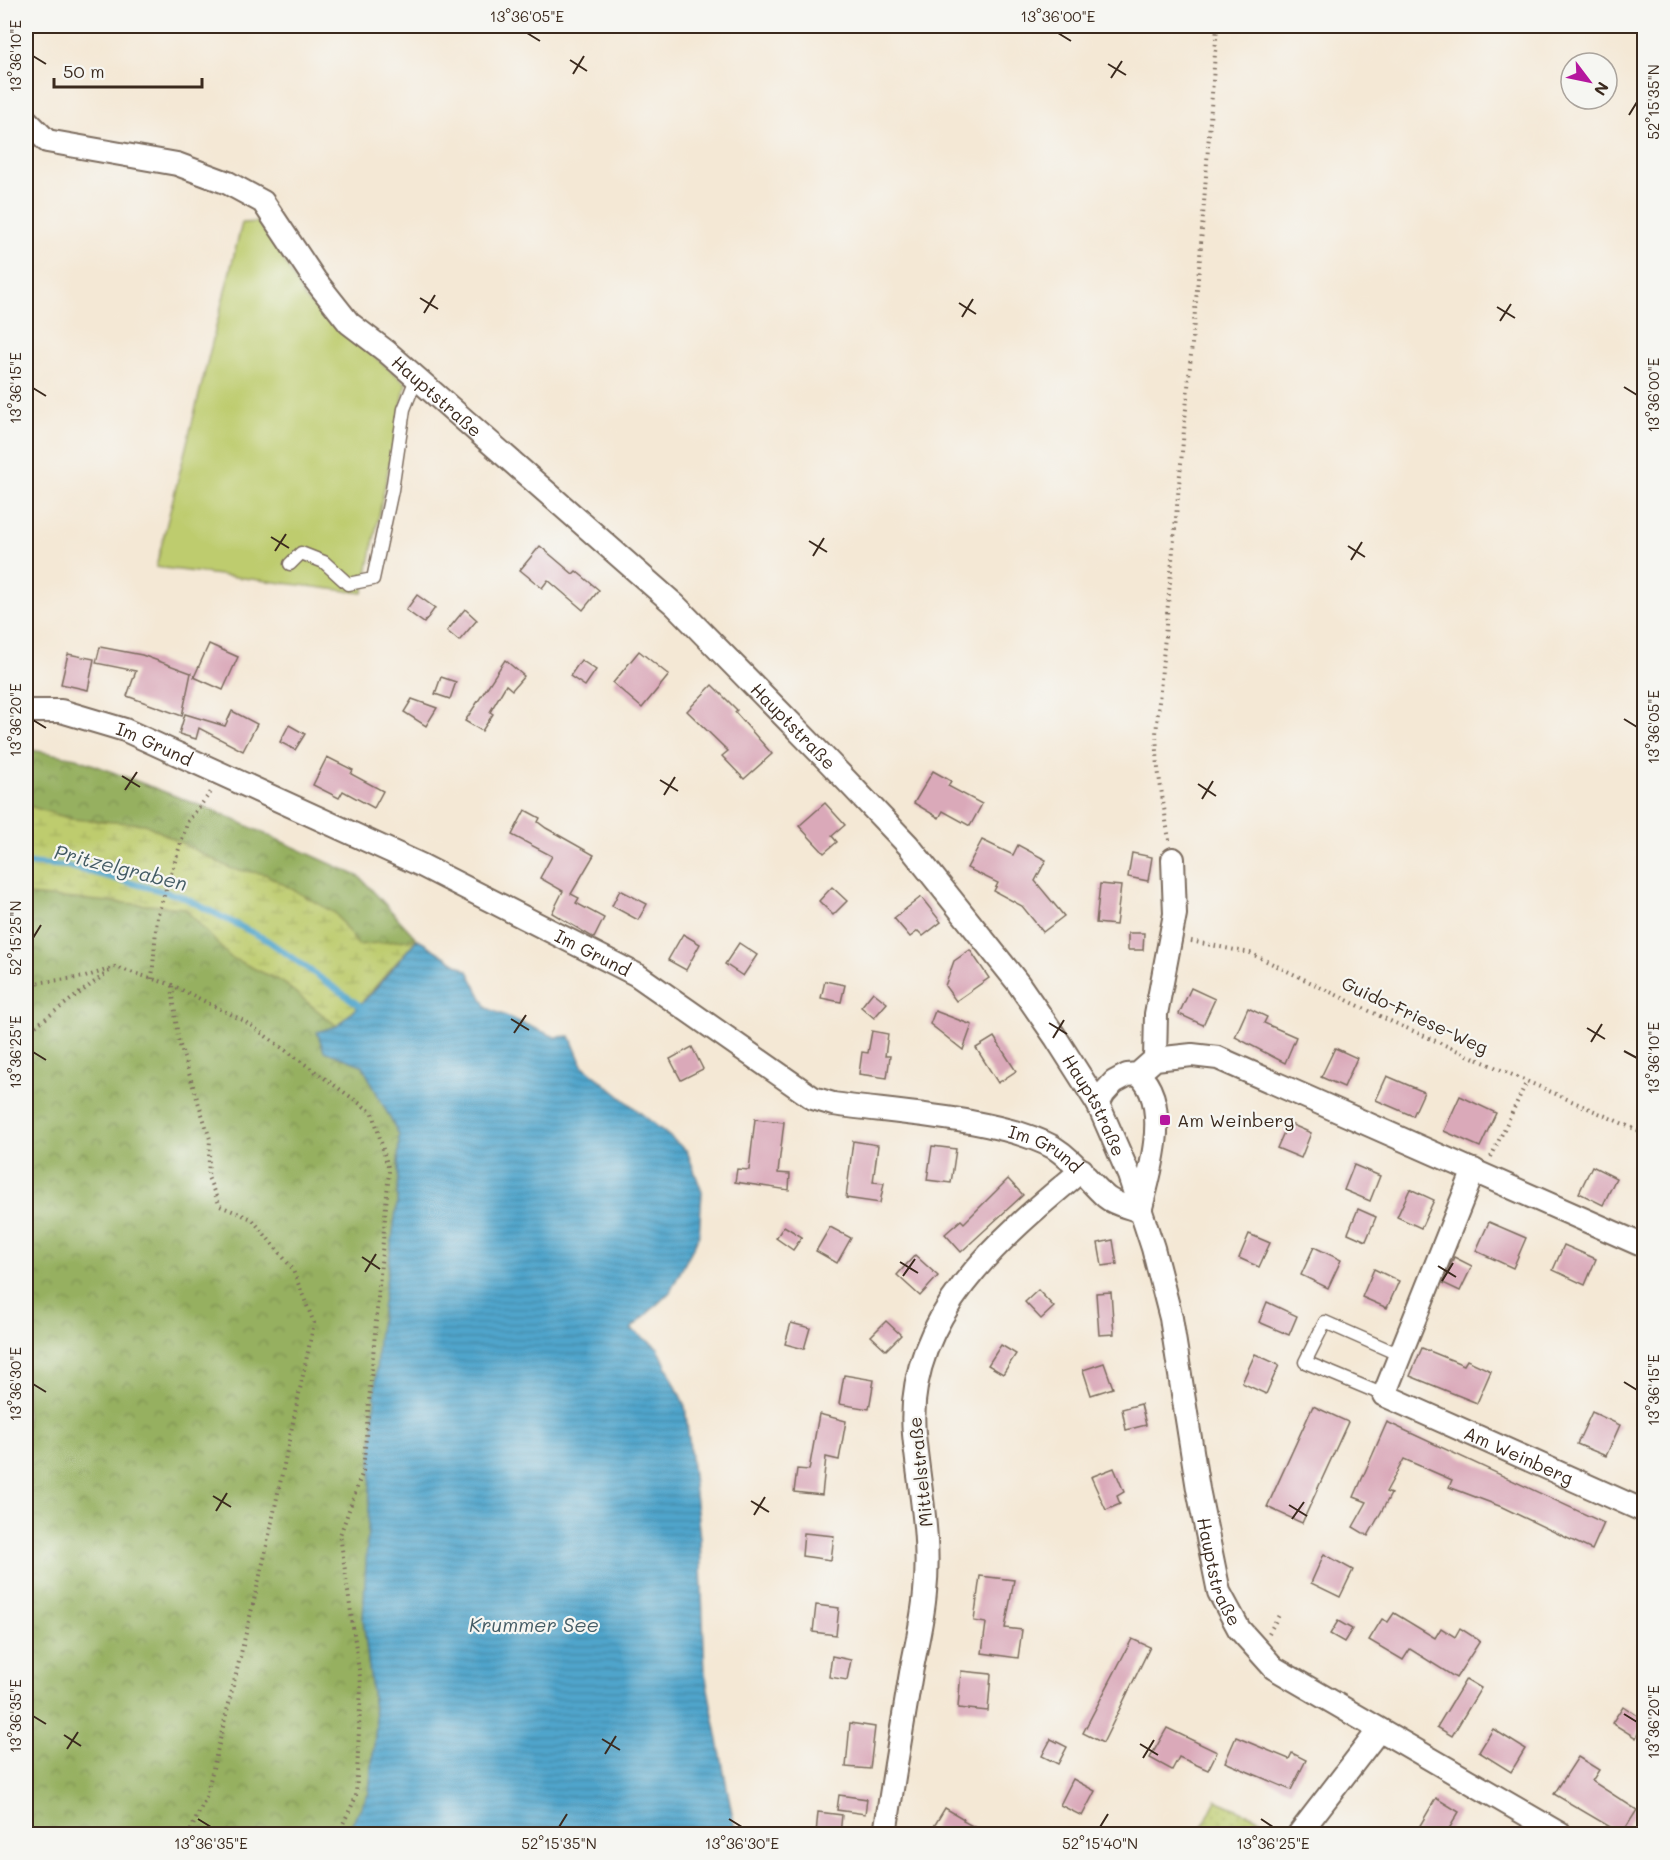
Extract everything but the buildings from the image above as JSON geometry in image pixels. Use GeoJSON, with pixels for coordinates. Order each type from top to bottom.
{"type":"FeatureCollection","features":[{"type":"Feature","properties":{"kind":"street","name":"Hauptstraße"},"geometry":{"type":"LineString","coordinates":[[26,120],[47,141],[177,164],[228,183],[263,202],[315,280],[349,323],[387,352],[675,605],[908,845],[1018,983],[1098,1104],[1129,1175],[1153,1248],[1171,1318],[1198,1489],[1219,1592],[1239,1629],[1274,1668],[1560,1834]]}},
{"type":"Feature","properties":{"kind":"street","name":"Im Grund"},"geometry":{"type":"LineString","coordinates":[[26,711],[61,711],[125,730],[421,865],[637,975],[813,1098],[833,1104],[990,1126],[1023,1134],[1054,1148],[1082,1170],[1108,1199],[1140,1211]]}},
{"type":"Feature","properties":{"kind":"street"},"geometry":{"type":"LineString","coordinates":[[1155,1059],[1156,1014],[1175,914],[1173,859]]}},
{"type":"Feature","properties":{"kind":"street"},"geometry":{"type":"LineString","coordinates":[[1098,1104],[1114,1082],[1127,1075],[1138,1074],[1155,1059],[1191,1054],[1218,1058],[1644,1246]]}},
{"type":"Feature","properties":{"kind":"street"},"geometry":{"type":"LineString","coordinates":[[1138,1074],[1148,1083],[1155,1097],[1156,1119],[1150,1173],[1140,1211]]}},
{"type":"Feature","properties":{"kind":"street","name":"Mittelstraße"},"geometry":{"type":"LineString","coordinates":[[885,1834],[925,1593],[926,1526],[914,1433],[914,1401],[918,1367],[934,1326],[962,1284],[1028,1216],[1082,1170]]}},
{"type":"Feature","properties":{"kind":"street"},"geometry":{"type":"LineString","coordinates":[[1384,1395],[1479,1172]]}},
{"type":"Feature","properties":{"kind":"street","name":"Am Weinberg"},"geometry":{"type":"LineString","coordinates":[[1384,1395],[1644,1511]]}},
{"type":"Feature","properties":{"kind":"street"},"geometry":{"type":"LineString","coordinates":[[1299,1834],[1379,1730]]}},
{"type":"Feature","properties":{"kind":"lane"},"geometry":{"type":"LineString","coordinates":[[290,564],[301,553],[324,562],[348,584],[373,579],[392,490],[404,410],[416,379]]}},
{"type":"Feature","properties":{"kind":"lane"},"geometry":{"type":"LineString","coordinates":[[1384,1395],[1305,1362],[1325,1322],[1400,1355]]}},
{"type":"Feature","properties":{"kind":"path"},"geometry":{"type":"LineString","coordinates":[[1173,859],[1158,768],[1156,734],[1200,257],[1217,26]]}},
{"type":"Feature","properties":{"kind":"path"},"geometry":{"type":"LineString","coordinates":[[152,979],[157,917],[188,821],[198,808]]}},
{"type":"Feature","properties":{"kind":"path","name":"Guido-Friese-Weg"},"geometry":{"type":"LineString","coordinates":[[1169,942],[1189,941],[1250,953],[1386,1019],[1644,1133]]}},
{"type":"Feature","properties":{"kind":"path"},"geometry":{"type":"LineString","coordinates":[[26,1033],[115,967]]}},
{"type":"Feature","properties":{"kind":"path"},"geometry":{"type":"LineString","coordinates":[[26,984],[85,977],[115,967],[172,985],[246,1022],[373,1113],[389,1171],[363,1471],[340,1534],[361,1684],[356,1797],[338,1834]]}},
{"type":"Feature","properties":{"kind":"path"},"geometry":{"type":"LineString","coordinates":[[172,985],[178,1039],[210,1140],[208,1177],[220,1206],[252,1219],[292,1268],[314,1323],[264,1559],[206,1797],[189,1834]]}},
{"type":"Feature","properties":{"kind":"path"},"geometry":{"type":"LineString","coordinates":[[1479,1172],[1527,1081]]}},
{"type":"Feature","properties":{"kind":"green space"},"geometry":{"type":"Polygon","coordinates":[[[257,222],[271,237],[305,299],[406,383],[363,593],[156,567],[242,223],[257,222]]]}},
{"type":"Feature","properties":{"kind":"green space"},"geometry":{"type":"Polygon","coordinates":[[[26,749],[76,758],[217,812],[360,877],[417,939],[372,993],[337,1026],[317,1032],[324,1051],[362,1065],[399,1135],[397,1203],[363,1619],[376,1726],[369,1793],[346,1834],[26,1834],[26,749]]]}},
{"type":"Feature","properties":{"kind":"green space"},"geometry":{"type":"Polygon","coordinates":[[[26,805],[71,819],[145,824],[232,869],[265,874],[335,913],[358,945],[417,939],[360,1004],[337,1026],[282,982],[230,957],[184,908],[26,895],[26,805]]]}},
{"type":"Feature","properties":{"kind":"green space"},"geometry":{"type":"Polygon","coordinates":[[[1216,1800],[1285,1830],[1282,1834],[1199,1834],[1216,1800]]]}},
{"type":"Feature","properties":{"kind":"water","name":"Krummer See"},"geometry":{"type":"Polygon","coordinates":[[[417,939],[468,971],[487,1008],[555,1037],[570,1036],[582,1065],[687,1151],[702,1192],[699,1236],[670,1292],[631,1329],[658,1348],[685,1406],[700,1538],[705,1673],[736,1834],[346,1834],[369,1793],[376,1726],[363,1619],[378,1339],[397,1203],[399,1135],[362,1065],[324,1051],[317,1032],[337,1026],[372,993],[417,939]]]}},
{"type":"Feature","properties":{"kind":"waterway","name":"Pritzelgraben"},"geometry":{"type":"LineString","coordinates":[[26,863],[67,866],[181,896],[267,940],[366,1010]]}},
{"type":"Feature","properties":{"kind":"place","name":"Am Weinberg"},"geometry":{"type":"Point","coordinates":[1165,1120]}}]}
